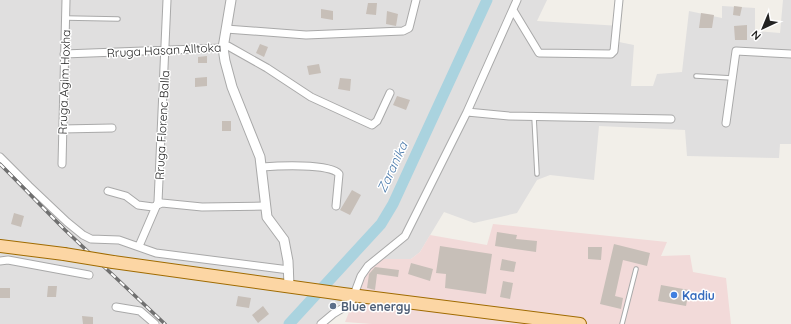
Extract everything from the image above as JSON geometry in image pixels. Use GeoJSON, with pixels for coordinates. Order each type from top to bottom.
{"type":"FeatureCollection","features":[{"type":"Feature","properties":{"kind":"main road"},"geometry":{"type":"LineString","coordinates":[[0,246],[348,295],[580,324]]}},
{"type":"Feature","properties":{"kind":"street","name":"Rruga Agim Hoxha"},"geometry":{"type":"LineString","coordinates":[[62,164],[66,0]]}},
{"type":"Feature","properties":{"kind":"street","name":"Rruga Florenc Balla"},"geometry":{"type":"LineString","coordinates":[[139,246],[157,206],[167,0]]}},
{"type":"Feature","properties":{"kind":"street"},"geometry":{"type":"LineString","coordinates":[[231,0],[223,48],[232,86],[252,136],[262,167],[267,217],[284,240],[293,287]]}},
{"type":"Feature","properties":{"kind":"street"},"geometry":{"type":"LineString","coordinates":[[226,29],[306,35],[403,31],[409,28],[416,0]]}},
{"type":"Feature","properties":{"kind":"street"},"geometry":{"type":"LineString","coordinates":[[321,324],[333,314],[348,305],[348,295],[368,266],[405,236],[467,112],[517,0]]}},
{"type":"Feature","properties":{"kind":"street"},"geometry":{"type":"LineString","coordinates":[[512,10],[539,53],[611,54],[614,51],[620,0]]}},
{"type":"Feature","properties":{"kind":"street","name":"Rruga Hasan Alltoka"},"geometry":{"type":"LineString","coordinates":[[64,54],[231,47],[311,97],[368,125],[372,125],[377,121],[390,92]]}},
{"type":"Feature","properties":{"kind":"street"},"geometry":{"type":"LineString","coordinates":[[726,123],[736,51],[791,54]]}},
{"type":"Feature","properties":{"kind":"street"},"geometry":{"type":"LineString","coordinates":[[467,112],[509,116],[671,118]]}},
{"type":"Feature","properties":{"kind":"street"},"geometry":{"type":"LineString","coordinates":[[62,129],[112,128]]}},
{"type":"Feature","properties":{"kind":"street"},"geometry":{"type":"LineString","coordinates":[[0,157],[29,186],[83,235],[91,239],[120,240],[156,253],[289,270]]}},
{"type":"Feature","properties":{"kind":"street"},"geometry":{"type":"LineString","coordinates":[[262,167],[301,166],[334,170],[339,174],[336,206]]}},
{"type":"Feature","properties":{"kind":"street"},"geometry":{"type":"LineString","coordinates":[[108,191],[126,196],[138,205],[157,206],[162,203],[198,207],[265,206]]}},
{"type":"Feature","properties":{"kind":"street"},"geometry":{"type":"LineString","coordinates":[[0,261],[8,260],[89,275]]}},
{"type":"Feature","properties":{"kind":"street"},"geometry":{"type":"LineString","coordinates":[[116,307],[140,311],[154,324]]}},
{"type":"Feature","properties":{"kind":"lane"},"geometry":{"type":"LineString","coordinates":[[66,18],[118,19]]}},
{"type":"Feature","properties":{"kind":"lane"},"geometry":{"type":"LineString","coordinates":[[696,76],[732,78]]}},
{"type":"Feature","properties":{"kind":"lane"},"geometry":{"type":"LineString","coordinates":[[534,116],[537,174]]}},
{"type":"Feature","properties":{"kind":"lane"},"geometry":{"type":"LineString","coordinates":[[622,324],[636,269]]}},
{"type":"Feature","properties":{"kind":"shaded area"},"geometry":{"type":"Polygon","coordinates":[[[0,0],[547,0],[537,21],[621,26],[619,42],[634,45],[631,86],[653,86],[657,74],[682,72],[689,11],[722,18],[722,6],[755,8],[755,31],[780,33],[783,0],[791,0],[791,144],[780,144],[779,158],[687,156],[685,130],[599,126],[594,180],[550,175],[537,180],[517,213],[474,223],[444,212],[420,252],[411,259],[380,259],[321,324],[0,324],[0,0]]]}},
{"type":"Feature","properties":{"kind":"shaded area"},"geometry":{"type":"Polygon","coordinates":[[[493,224],[667,242],[661,256],[690,255],[693,272],[726,278],[731,324],[372,324],[345,322],[363,278],[380,259],[411,259],[420,252],[430,235],[487,245],[493,224]]]}},
{"type":"Feature","properties":{"kind":"building"},"geometry":{"type":"Polygon","coordinates":[[[368,3],[377,3],[376,15],[366,14],[368,3]]]}},
{"type":"Feature","properties":{"kind":"building"},"geometry":{"type":"Polygon","coordinates":[[[734,6],[742,7],[740,16],[733,15],[734,6]]]}},
{"type":"Feature","properties":{"kind":"building"},"geometry":{"type":"Polygon","coordinates":[[[321,9],[333,11],[333,20],[321,18],[321,9]]]}},
{"type":"Feature","properties":{"kind":"building"},"geometry":{"type":"Polygon","coordinates":[[[387,11],[398,14],[396,26],[386,24],[387,11]]]}},
{"type":"Feature","properties":{"kind":"building"},"geometry":{"type":"Polygon","coordinates":[[[701,13],[714,15],[712,28],[699,28],[701,13]]]}},
{"type":"Feature","properties":{"kind":"building"},"geometry":{"type":"Polygon","coordinates":[[[747,25],[747,40],[735,40],[734,26],[747,25]]]}},
{"type":"Feature","properties":{"kind":"building"},"geometry":{"type":"Polygon","coordinates":[[[260,44],[268,47],[264,57],[256,53],[260,44]]]}},
{"type":"Feature","properties":{"kind":"building"},"geometry":{"type":"Polygon","coordinates":[[[207,56],[207,63],[198,63],[198,57],[207,56]]]}},
{"type":"Feature","properties":{"kind":"building"},"geometry":{"type":"Polygon","coordinates":[[[319,64],[321,73],[309,75],[307,66],[319,64]]]}},
{"type":"Feature","properties":{"kind":"building"},"geometry":{"type":"Polygon","coordinates":[[[207,77],[207,86],[195,87],[195,78],[207,77]]]}},
{"type":"Feature","properties":{"kind":"building"},"geometry":{"type":"Polygon","coordinates":[[[340,78],[351,79],[350,91],[338,89],[340,78]]]}},
{"type":"Feature","properties":{"kind":"building"},"geometry":{"type":"Polygon","coordinates":[[[397,96],[410,100],[406,110],[393,105],[397,96]]]}},
{"type":"Feature","properties":{"kind":"building"},"geometry":{"type":"Polygon","coordinates":[[[222,121],[231,121],[231,131],[222,131],[222,121]]]}},
{"type":"Feature","properties":{"kind":"building"},"geometry":{"type":"Polygon","coordinates":[[[352,190],[361,195],[350,215],[340,210],[352,190]]]}},
{"type":"Feature","properties":{"kind":"building"},"geometry":{"type":"Polygon","coordinates":[[[14,213],[24,216],[21,227],[11,224],[14,213]]]}},
{"type":"Feature","properties":{"kind":"building"},"geometry":{"type":"Polygon","coordinates":[[[497,232],[517,235],[516,239],[537,241],[536,252],[495,246],[497,232]]]}},
{"type":"Feature","properties":{"kind":"building"},"geometry":{"type":"Polygon","coordinates":[[[614,244],[650,253],[647,266],[623,260],[615,296],[623,298],[621,309],[600,304],[614,244]]]}},
{"type":"Feature","properties":{"kind":"building"},"geometry":{"type":"Polygon","coordinates":[[[440,246],[492,254],[486,294],[445,288],[446,274],[436,273],[440,246]]]}},
{"type":"Feature","properties":{"kind":"building"},"geometry":{"type":"Polygon","coordinates":[[[588,247],[602,247],[601,260],[588,259],[588,247]]]}},
{"type":"Feature","properties":{"kind":"building"},"geometry":{"type":"Polygon","coordinates":[[[502,259],[516,262],[514,272],[500,270],[502,259]]]}},
{"type":"Feature","properties":{"kind":"building"},"geometry":{"type":"Polygon","coordinates":[[[411,263],[433,269],[430,281],[408,274],[411,263]]]}},
{"type":"Feature","properties":{"kind":"building"},"geometry":{"type":"Polygon","coordinates":[[[375,267],[399,270],[398,277],[377,274],[375,290],[367,288],[369,274],[375,267]]]}},
{"type":"Feature","properties":{"kind":"building"},"geometry":{"type":"Polygon","coordinates":[[[503,281],[513,283],[510,299],[500,297],[503,281]]]}},
{"type":"Feature","properties":{"kind":"building","name":"Kadiu"},"geometry":{"type":"Polygon","coordinates":[[[661,285],[689,290],[686,306],[658,301],[661,285]]]}},
{"type":"Feature","properties":{"kind":"building"},"geometry":{"type":"Polygon","coordinates":[[[48,286],[57,286],[56,297],[47,297],[48,286]]]}},
{"type":"Feature","properties":{"kind":"building"},"geometry":{"type":"Polygon","coordinates":[[[0,288],[10,288],[10,298],[0,298],[0,288]]]}},
{"type":"Feature","properties":{"kind":"building"},"geometry":{"type":"Polygon","coordinates":[[[238,296],[251,298],[249,308],[236,306],[238,296]]]}},
{"type":"Feature","properties":{"kind":"building"},"geometry":{"type":"Polygon","coordinates":[[[263,306],[269,314],[258,323],[252,315],[263,306]]]}},
{"type":"Feature","properties":{"kind":"building"},"geometry":{"type":"Polygon","coordinates":[[[82,316],[93,317],[93,324],[83,324],[82,316]]]}},
{"type":"Feature","properties":{"kind":"waterway","name":"Zaranika"},"geometry":{"type":"LineString","coordinates":[[289,324],[381,224],[393,204],[487,0]]}},
{"type":"Feature","properties":{"kind":"railway"},"geometry":{"type":"LineString","coordinates":[[0,164],[65,230],[165,324]]}},
{"type":"Feature","properties":{"kind":"place","name":"Kadiu"},"geometry":{"type":"Point","coordinates":[674,295]}},
{"type":"Feature","properties":{"kind":"place","name":"Blue energy"},"geometry":{"type":"Point","coordinates":[333,306]}}]}
